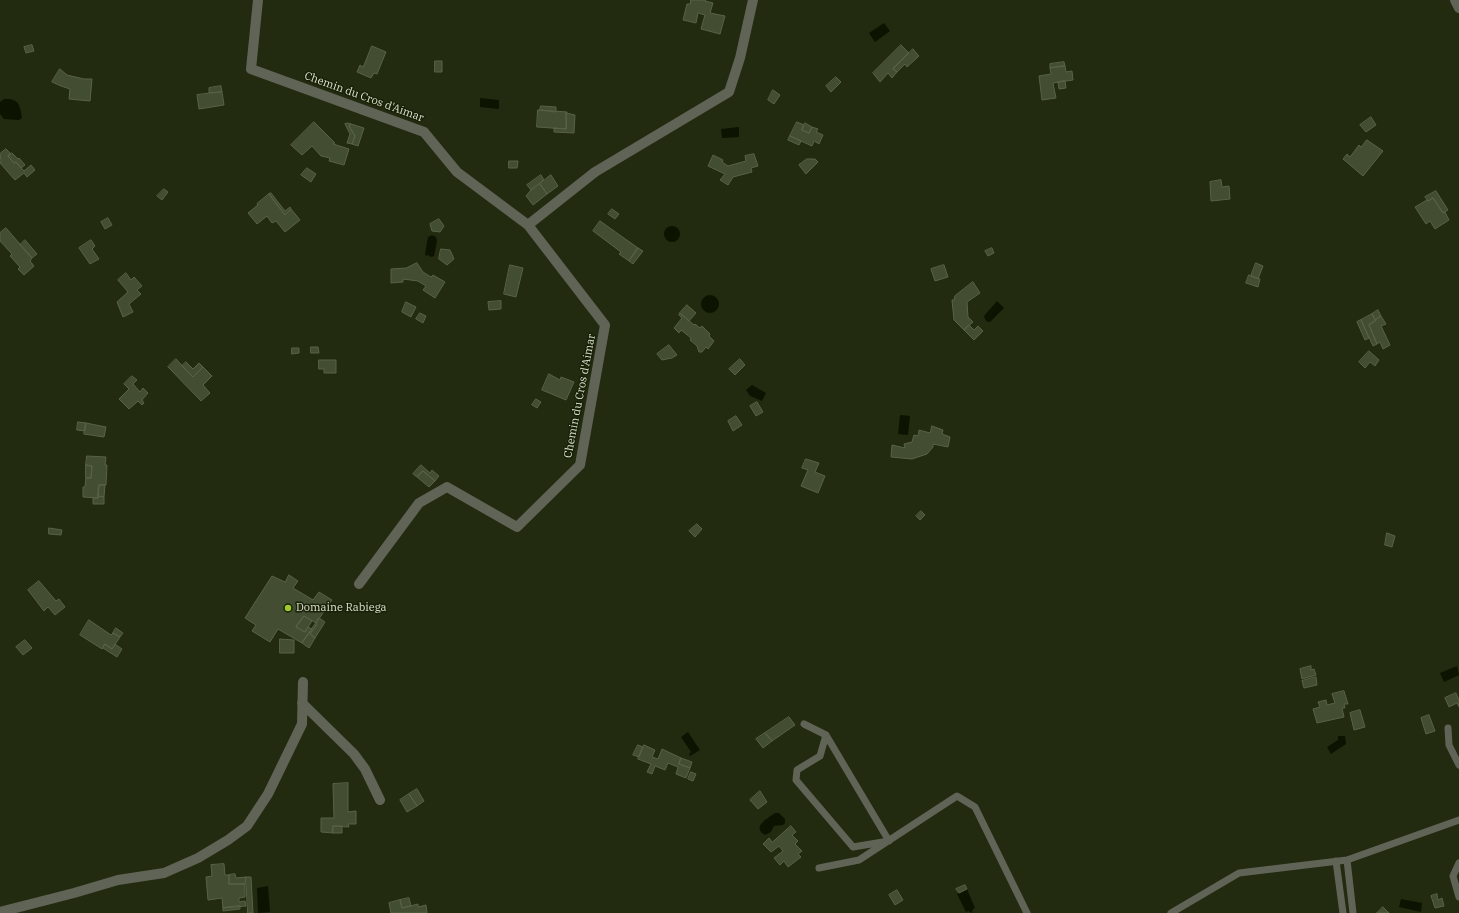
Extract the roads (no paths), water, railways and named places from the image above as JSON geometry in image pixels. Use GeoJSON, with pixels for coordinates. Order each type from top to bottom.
{"type":"FeatureCollection","features":[{"type":"Feature","properties":{"kind":"street","name":"Chemin du Cros d'Aimar"},"geometry":{"type":"LineString","coordinates":[[258,0],[251,69],[424,132],[457,172],[528,225],[605,325],[580,464],[517,527],[447,487],[419,503],[359,584]]}},
{"type":"Feature","properties":{"kind":"street"},"geometry":{"type":"LineString","coordinates":[[528,225],[595,172],[729,92],[740,58],[753,0]]}},
{"type":"Feature","properties":{"kind":"street"},"geometry":{"type":"LineString","coordinates":[[1455,0],[1459,8]]}},
{"type":"Feature","properties":{"kind":"street"},"geometry":{"type":"LineString","coordinates":[[0,912],[118,880],[164,872],[198,858],[228,840],[247,826],[268,794],[302,724],[303,682]]}},
{"type":"Feature","properties":{"kind":"street"},"geometry":{"type":"LineString","coordinates":[[302,703],[354,754],[365,769],[380,800]]}},
{"type":"Feature","properties":{"kind":"lane"},"geometry":{"type":"LineString","coordinates":[[804,724],[826,735],[889,841]]}},
{"type":"Feature","properties":{"kind":"lane"},"geometry":{"type":"LineString","coordinates":[[1448,728],[1449,745],[1459,765]]}},
{"type":"Feature","properties":{"kind":"lane"},"geometry":{"type":"LineString","coordinates":[[826,735],[820,756],[797,770],[796,780],[853,847],[889,841]]}},
{"type":"Feature","properties":{"kind":"lane"},"geometry":{"type":"LineString","coordinates":[[818,868],[859,860],[958,796],[975,807],[1027,913]]}},
{"type":"Feature","properties":{"kind":"lane"},"geometry":{"type":"LineString","coordinates":[[1171,913],[1239,873],[1347,860],[1459,820]]}},
{"type":"Feature","properties":{"kind":"lane"},"geometry":{"type":"LineString","coordinates":[[1347,860],[1353,913]]}},
{"type":"Feature","properties":{"kind":"lane"},"geometry":{"type":"LineString","coordinates":[[1336,861],[1344,913]]}},
{"type":"Feature","properties":{"kind":"lane"},"geometry":{"type":"LineString","coordinates":[[1459,863],[1453,876],[1459,897]]}},
{"type":"Feature","properties":{"kind":"place","name":"Domaine Rabiega"},"geometry":{"type":"Point","coordinates":[288,608]}}]}
